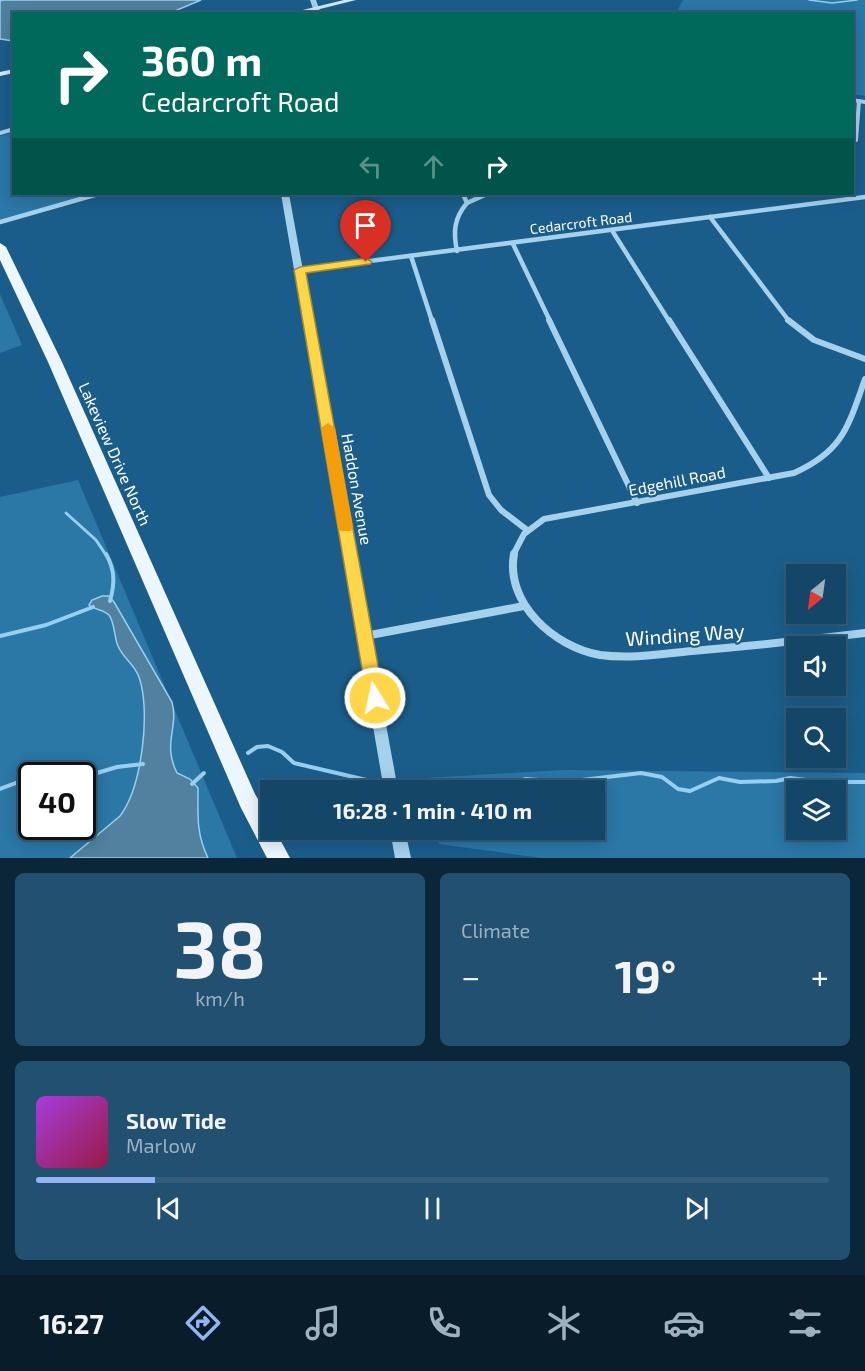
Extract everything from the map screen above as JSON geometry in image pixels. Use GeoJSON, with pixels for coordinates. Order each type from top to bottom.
{"type":"FeatureCollection","features":[{"type":"Feature","properties":{"kind":"main road"},"geometry":{"type":"LineString","coordinates":[[317,11],[353,0]]}},
{"type":"Feature","properties":{"kind":"main road","name":"Lakeview Drive North"},"geometry":{"type":"LineString","coordinates":[[0,247],[55,362],[248,801],[279,858]]}},
{"type":"Feature","properties":{"kind":"street"},"geometry":{"type":"LineString","coordinates":[[313,0],[317,11]]}},
{"type":"Feature","properties":{"kind":"street"},"geometry":{"type":"LineString","coordinates":[[859,101],[854,141],[865,143]]}},
{"type":"Feature","properties":{"kind":"street"},"geometry":{"type":"LineString","coordinates":[[0,222],[94,195]]}},
{"type":"Feature","properties":{"kind":"street","name":"Haddon Avenue"},"geometry":{"type":"LineString","coordinates":[[285,195],[389,780]]}},
{"type":"Feature","properties":{"kind":"street"},"geometry":{"type":"LineString","coordinates":[[463,195],[467,203]]}},
{"type":"Feature","properties":{"kind":"street"},"geometry":{"type":"LineString","coordinates":[[457,251],[453,228],[458,214],[467,203],[485,195]]}},
{"type":"Feature","properties":{"kind":"street","name":"Cedarcroft Road"},"geometry":{"type":"LineString","coordinates":[[300,270],[613,232],[865,197]]}},
{"type":"Feature","properties":{"kind":"street"},"geometry":{"type":"LineString","coordinates":[[710,218],[791,324],[814,340],[865,359]]}},
{"type":"Feature","properties":{"kind":"street"},"geometry":{"type":"LineString","coordinates":[[613,232],[769,478]]}},
{"type":"Feature","properties":{"kind":"street"},"geometry":{"type":"LineString","coordinates":[[513,244],[637,503]]}},
{"type":"Feature","properties":{"kind":"street"},"geometry":{"type":"LineString","coordinates":[[365,636],[524,606],[516,592],[511,566],[515,549],[527,530],[501,510],[489,495],[411,256]]}},
{"type":"Feature","properties":{"kind":"street","name":"Edgehill Road"},"geometry":{"type":"LineString","coordinates":[[527,530],[544,519],[769,478],[794,473],[816,465],[836,448],[843,437],[865,379]]}},
{"type":"Feature","properties":{"kind":"street","name":"Winding Way"},"geometry":{"type":"LineString","coordinates":[[524,606],[541,626],[574,647],[601,655],[621,657],[764,645],[865,633]]}},
{"type":"Feature","properties":{"kind":"street"},"geometry":{"type":"LineString","coordinates":[[400,840],[403,858]]}},
{"type":"Feature","properties":{"kind":"shaded area"},"geometry":{"type":"Polygon","coordinates":[[[201,0],[172,12],[12,12],[12,41],[0,39],[0,1],[201,0]]]}},
{"type":"Feature","properties":{"kind":"shaded area"},"geometry":{"type":"Polygon","coordinates":[[[683,0],[865,0],[865,96],[854,94],[854,12],[677,12],[683,0]]]}},
{"type":"Feature","properties":{"kind":"shaded area"},"geometry":{"type":"Polygon","coordinates":[[[12,133],[12,195],[94,195],[0,222],[0,136],[12,133]]]}},
{"type":"Feature","properties":{"kind":"shaded area"},"geometry":{"type":"Polygon","coordinates":[[[0,294],[22,345],[0,353],[0,294]]]}},
{"type":"Feature","properties":{"kind":"shaded area"},"geometry":{"type":"Polygon","coordinates":[[[78,480],[237,858],[0,858],[0,497],[78,480]]]}},
{"type":"Feature","properties":{"kind":"shaded area"},"geometry":{"type":"Polygon","coordinates":[[[109,596],[114,602],[172,702],[174,720],[171,753],[173,762],[177,773],[190,779],[198,788],[200,832],[208,858],[70,858],[91,840],[96,840],[96,836],[120,816],[128,803],[139,768],[144,728],[143,692],[139,677],[118,646],[109,615],[89,605],[92,600],[109,596]]]}},
{"type":"Feature","properties":{"kind":"shaded area"},"geometry":{"type":"Polygon","coordinates":[[[565,770],[865,773],[865,858],[542,858],[439,844],[438,840],[605,840],[605,780],[424,780],[424,778],[565,770]]]}},
{"type":"Feature","properties":{"kind":"waterway"},"geometry":{"type":"LineString","coordinates":[[809,0],[832,3],[857,0]]}},
{"type":"Feature","properties":{"kind":"waterway"},"geometry":{"type":"LineString","coordinates":[[66,513],[96,540],[106,555]]}},
{"type":"Feature","properties":{"kind":"waterway"},"geometry":{"type":"LineString","coordinates":[[106,554],[113,577],[110,601]]}},
{"type":"Feature","properties":{"kind":"waterway"},"geometry":{"type":"LineString","coordinates":[[0,636],[46,625],[93,607]]}},
{"type":"Feature","properties":{"kind":"waterway"},"geometry":{"type":"LineString","coordinates":[[248,753],[257,747],[268,746],[282,752],[294,763],[366,780]]}},
{"type":"Feature","properties":{"kind":"waterway"},"geometry":{"type":"LineString","coordinates":[[96,773],[117,767],[143,764]]}},
{"type":"Feature","properties":{"kind":"waterway"},"geometry":{"type":"LineString","coordinates":[[192,784],[204,773]]}},
{"type":"Feature","properties":{"kind":"waterway"},"geometry":{"type":"LineString","coordinates":[[582,780],[641,773],[662,777],[678,789],[690,791],[719,778],[740,782],[776,781],[790,778],[823,782],[865,782]]}},
{"type":"Feature","properties":{"kind":"waterway"},"geometry":{"type":"LineString","coordinates":[[523,780],[539,780]]}},
{"type":"Feature","properties":{"kind":"waterway"},"geometry":{"type":"LineString","coordinates":[[0,789],[18,782]]}},
{"type":"Feature","properties":{"kind":"slow traffic"},"geometry":{"type":"LineString","coordinates":[[328,428],[346,527]]}},
{"type":"Feature","properties":{"kind":"route"},"geometry":{"type":"LineString","coordinates":[[366,262],[300,270],[375,698]]}}]}
